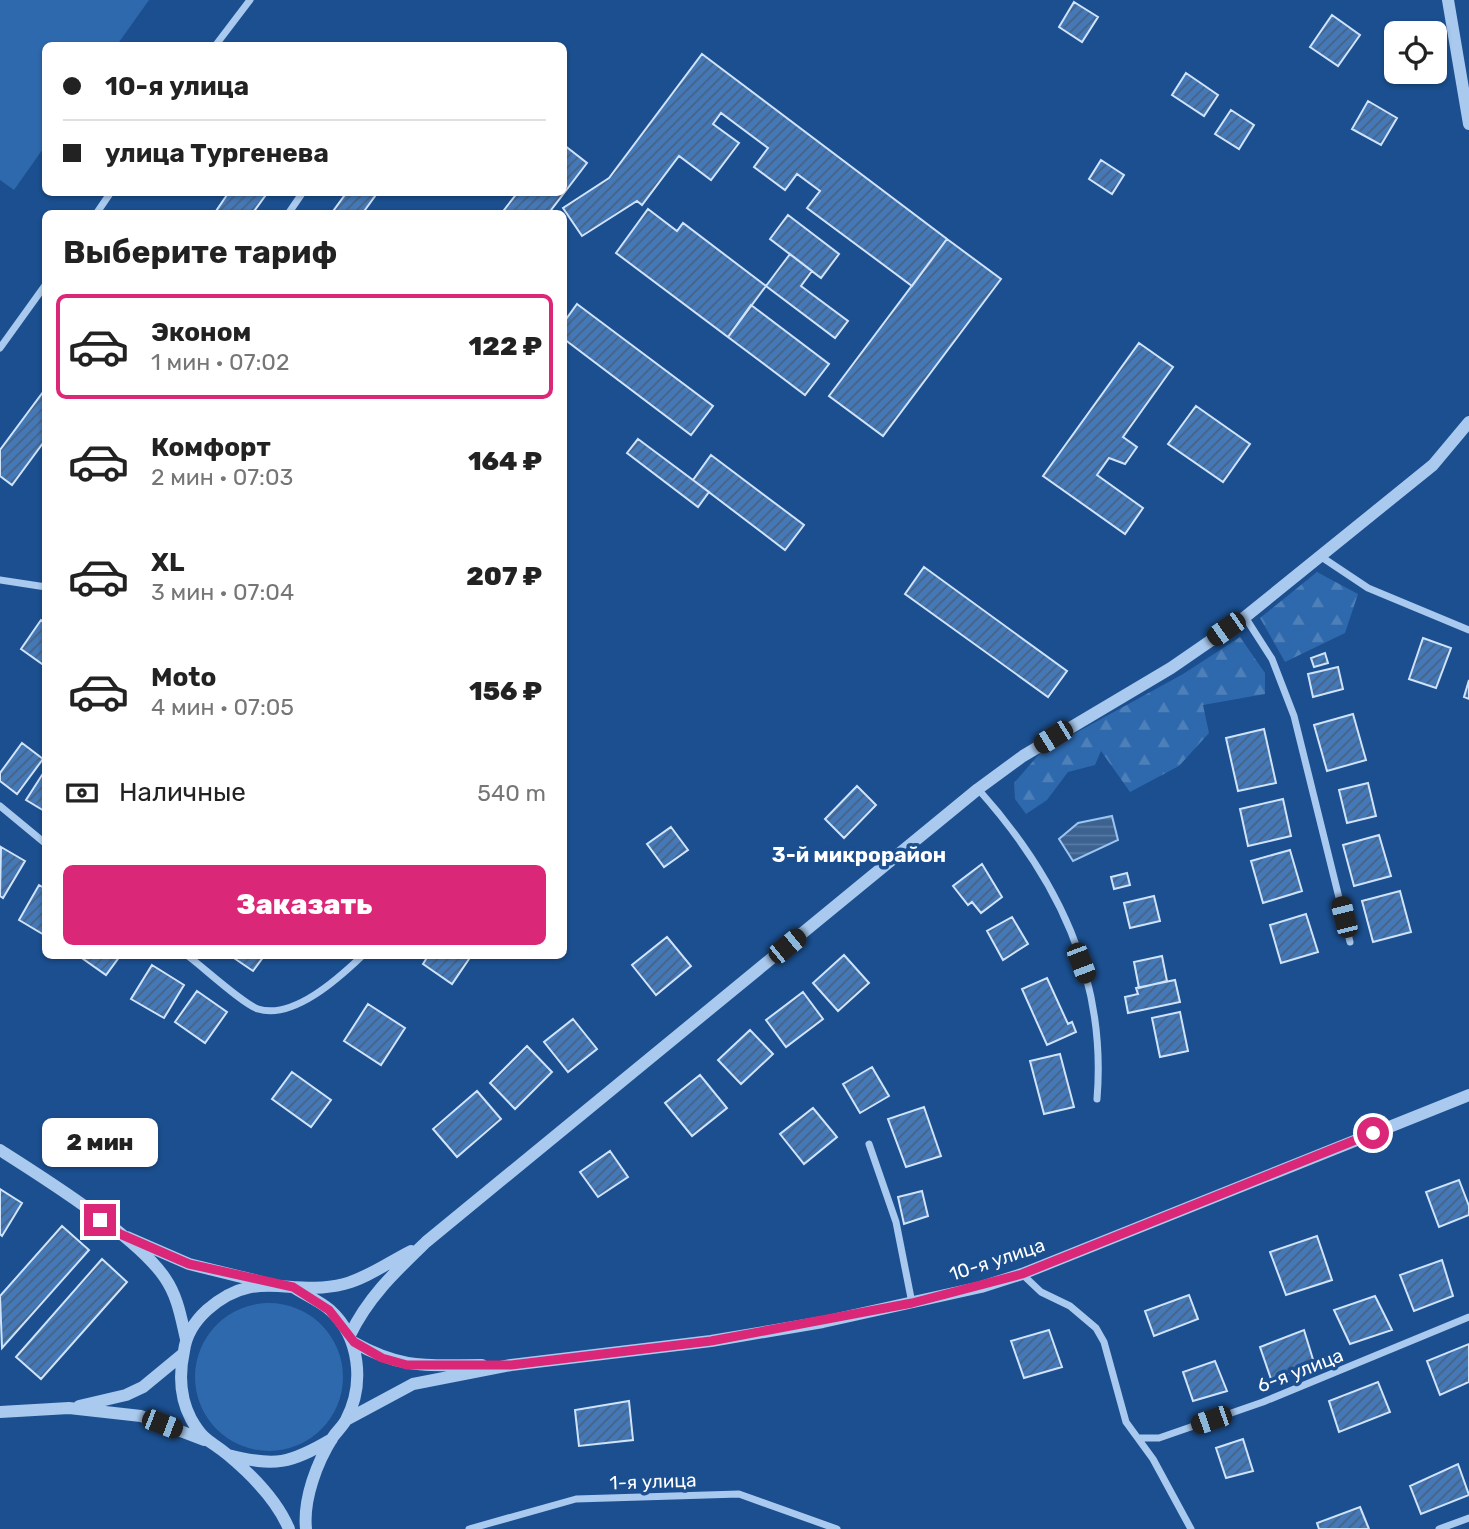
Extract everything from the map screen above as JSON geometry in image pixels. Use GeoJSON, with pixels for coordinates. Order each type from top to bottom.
{"type":"FeatureCollection","features":[{"type":"Feature","properties":{"kind":"street"},"geometry":{"type":"LineString","coordinates":[[218,42],[250,0]]}},
{"type":"Feature","properties":{"kind":"street"},"geometry":{"type":"LineString","coordinates":[[1448,0],[1469,124]]}},
{"type":"Feature","properties":{"kind":"street"},"geometry":{"type":"LineString","coordinates":[[0,348],[42,290]]}},
{"type":"Feature","properties":{"kind":"street"},"geometry":{"type":"LineString","coordinates":[[306,1529],[307,1497],[332,1439],[346,1420],[356,1393],[357,1369],[352,1338],[362,1311],[386,1281],[426,1242],[978,789],[1034,748],[1171,668],[1245,617],[1433,465],[1469,422]]}},
{"type":"Feature","properties":{"kind":"street"},"geometry":{"type":"LineString","coordinates":[[1320,556],[1368,588],[1469,630]]}},
{"type":"Feature","properties":{"kind":"street"},"geometry":{"type":"LineString","coordinates":[[0,580],[42,586]]}},
{"type":"Feature","properties":{"kind":"street"},"geometry":{"type":"LineString","coordinates":[[1245,617],[1272,659],[1294,716],[1350,942]]}},
{"type":"Feature","properties":{"kind":"street"},"geometry":{"type":"LineString","coordinates":[[978,789],[1041,869],[1073,933],[1093,995],[1100,1064],[1097,1099]]}},
{"type":"Feature","properties":{"kind":"street"},"geometry":{"type":"LineString","coordinates":[[0,806],[42,841]]}},
{"type":"Feature","properties":{"kind":"street"},"geometry":{"type":"LineString","coordinates":[[192,959],[257,1008],[272,1010],[320,992],[358,959]]}},
{"type":"Feature","properties":{"kind":"street","name":"10-я улица"},"geometry":{"type":"LineString","coordinates":[[346,1420],[413,1384],[511,1365],[711,1341],[912,1303],[1022,1274],[1469,1095]]}},
{"type":"Feature","properties":{"kind":"street"},"geometry":{"type":"LineString","coordinates":[[869,1144],[896,1222],[912,1303]]}},
{"type":"Feature","properties":{"kind":"street"},"geometry":{"type":"LineString","coordinates":[[0,1150],[120,1234],[164,1277],[177,1300],[186,1339]]}},
{"type":"Feature","properties":{"kind":"street"},"geometry":{"type":"LineString","coordinates":[[120,1234],[189,1264],[293,1287],[342,1284],[426,1242]]}},
{"type":"Feature","properties":{"kind":"street"},"geometry":{"type":"LineString","coordinates":[[1022,1274],[1041,1292],[1070,1306],[1096,1328],[1104,1342],[1126,1422],[1191,1529]]}},
{"type":"Feature","properties":{"kind":"street"},"geometry":{"type":"LineString","coordinates":[[204,1440],[190,1415],[181,1386],[186,1339],[199,1317],[216,1302],[235,1289],[267,1283]]}},
{"type":"Feature","properties":{"kind":"street"},"geometry":{"type":"LineString","coordinates":[[293,1287],[329,1310],[352,1338]]}},
{"type":"Feature","properties":{"kind":"street","name":"6-я улица"},"geometry":{"type":"LineString","coordinates":[[1138,1438],[1159,1438],[1263,1402],[1469,1317]]}},
{"type":"Feature","properties":{"kind":"street","name":"10-я улица"},"geometry":{"type":"LineString","coordinates":[[352,1338],[382,1358],[407,1365],[511,1365]]}},
{"type":"Feature","properties":{"kind":"street"},"geometry":{"type":"LineString","coordinates":[[0,1412],[69,1408],[126,1395],[143,1387],[183,1354]]}},
{"type":"Feature","properties":{"kind":"street"},"geometry":{"type":"LineString","coordinates":[[69,1408],[141,1416],[204,1440],[227,1455],[273,1499],[289,1529]]}},
{"type":"Feature","properties":{"kind":"street"},"geometry":{"type":"LineString","coordinates":[[227,1455],[262,1464],[300,1458],[332,1439]]}},
{"type":"Feature","properties":{"kind":"street","name":"1-я улица"},"geometry":{"type":"LineString","coordinates":[[469,1529],[576,1499],[727,1494],[739,1494],[836,1529]]}},
{"type":"Feature","properties":{"kind":"street"},"geometry":{"type":"LineString","coordinates":[[1439,1529],[1469,1518]]}},
{"type":"Feature","properties":{"kind":"green space"},"geometry":{"type":"Polygon","coordinates":[[[0,0],[149,0],[119,42],[42,42],[42,150],[14,190],[0,180],[0,0]]]}},
{"type":"Feature","properties":{"kind":"green space"},"geometry":{"type":"Polygon","coordinates":[[[1317,572],[1358,594],[1345,633],[1285,662],[1260,618],[1317,572]]]}},
{"type":"Feature","properties":{"kind":"green space"},"geometry":{"type":"Polygon","coordinates":[[[1240,637],[1265,673],[1265,694],[1203,705],[1209,733],[1179,766],[1130,792],[1101,751],[1095,765],[1068,772],[1047,800],[1026,814],[1015,799],[1014,783],[1041,752],[1183,674],[1240,637]]]}},
{"type":"Feature","properties":{"kind":"green space"},"geometry":{"type":"Polygon","coordinates":[[[269,1303],[297,1309],[321,1325],[337,1349],[343,1377],[337,1405],[321,1429],[297,1445],[269,1451],[241,1445],[217,1429],[201,1405],[195,1377],[201,1349],[217,1325],[241,1309],[269,1303]]]}},
{"type":"Feature","properties":{"kind":"shaded area"},"geometry":{"type":"Polygon","coordinates":[[[1112,816],[1118,840],[1073,861],[1059,839],[1078,823],[1112,816]]]}},
{"type":"Feature","properties":{"kind":"building"},"geometry":{"type":"Polygon","coordinates":[[[1074,2],[1098,17],[1082,42],[1059,27],[1074,2]]]}},
{"type":"Feature","properties":{"kind":"building"},"geometry":{"type":"Polygon","coordinates":[[[1332,15],[1360,35],[1338,66],[1310,47],[1332,15]]]}},
{"type":"Feature","properties":{"kind":"building"},"geometry":{"type":"Polygon","coordinates":[[[702,54],[947,239],[912,286],[807,208],[820,191],[797,174],[785,190],[754,167],[768,148],[721,113],[713,124],[739,143],[711,180],[679,156],[642,205],[637,201],[582,236],[567,210],[563,208],[609,178],[702,54]]]}},
{"type":"Feature","properties":{"kind":"building"},"geometry":{"type":"Polygon","coordinates":[[[1186,73],[1218,95],[1204,116],[1172,95],[1186,73]]]}},
{"type":"Feature","properties":{"kind":"building"},"geometry":{"type":"Polygon","coordinates":[[[1368,101],[1397,118],[1381,145],[1352,129],[1368,101]]]}},
{"type":"Feature","properties":{"kind":"building"},"geometry":{"type":"Polygon","coordinates":[[[1231,110],[1254,125],[1239,149],[1215,134],[1231,110]]]}},
{"type":"Feature","properties":{"kind":"building"},"geometry":{"type":"Polygon","coordinates":[[[567,147],[587,163],[567,189],[567,147]]]}},
{"type":"Feature","properties":{"kind":"building"},"geometry":{"type":"Polygon","coordinates":[[[1101,160],[1124,175],[1112,194],[1089,179],[1101,160]]]}},
{"type":"Feature","properties":{"kind":"building"},"geometry":{"type":"Polygon","coordinates":[[[226,196],[265,196],[255,210],[217,210],[226,196]]]}},
{"type":"Feature","properties":{"kind":"building"},"geometry":{"type":"Polygon","coordinates":[[[344,196],[375,196],[365,210],[334,210],[344,196]]]}},
{"type":"Feature","properties":{"kind":"building"},"geometry":{"type":"Polygon","coordinates":[[[515,196],[562,196],[551,210],[504,210],[515,196]]]}},
{"type":"Feature","properties":{"kind":"building"},"geometry":{"type":"Polygon","coordinates":[[[648,209],[677,231],[683,223],[766,286],[728,337],[616,253],[648,209]]]}},
{"type":"Feature","properties":{"kind":"building"},"geometry":{"type":"Polygon","coordinates":[[[788,215],[839,254],[821,278],[770,239],[788,215]]]}},
{"type":"Feature","properties":{"kind":"building"},"geometry":{"type":"Polygon","coordinates":[[[947,239],[1001,279],[883,436],[829,396],[947,239]]]}},
{"type":"Feature","properties":{"kind":"building"},"geometry":{"type":"Polygon","coordinates":[[[790,254],[812,271],[801,286],[848,321],[835,338],[766,286],[790,254]]]}},
{"type":"Feature","properties":{"kind":"building"},"geometry":{"type":"Polygon","coordinates":[[[577,304],[713,406],[691,435],[567,341],[567,318],[577,304]]]}},
{"type":"Feature","properties":{"kind":"building"},"geometry":{"type":"Polygon","coordinates":[[[751,305],[829,364],[805,395],[728,337],[751,305]]]}},
{"type":"Feature","properties":{"kind":"building"},"geometry":{"type":"Polygon","coordinates":[[[1139,343],[1173,367],[1123,437],[1137,447],[1125,464],[1109,458],[1097,475],[1143,508],[1125,534],[1043,476],[1139,343]]]}},
{"type":"Feature","properties":{"kind":"building"},"geometry":{"type":"Polygon","coordinates":[[[42,393],[42,444],[12,485],[0,476],[0,450],[42,393]]]}},
{"type":"Feature","properties":{"kind":"building"},"geometry":{"type":"Polygon","coordinates":[[[1196,406],[1250,444],[1223,482],[1168,444],[1196,406]]]}},
{"type":"Feature","properties":{"kind":"building"},"geometry":{"type":"Polygon","coordinates":[[[638,439],[709,492],[698,507],[627,453],[638,439]]]}},
{"type":"Feature","properties":{"kind":"building"},"geometry":{"type":"Polygon","coordinates":[[[711,455],[804,525],[785,550],[693,480],[711,455]]]}},
{"type":"Feature","properties":{"kind":"building"},"geometry":{"type":"Polygon","coordinates":[[[924,567],[1067,671],[1048,697],[905,594],[924,567]]]}},
{"type":"Feature","properties":{"kind":"building"},"geometry":{"type":"Polygon","coordinates":[[[41,620],[42,621],[42,664],[21,649],[41,620]]]}},
{"type":"Feature","properties":{"kind":"building"},"geometry":{"type":"Polygon","coordinates":[[[1423,638],[1451,648],[1436,688],[1409,679],[1423,638]]]}},
{"type":"Feature","properties":{"kind":"building"},"geometry":{"type":"Polygon","coordinates":[[[1325,653],[1328,663],[1314,667],[1311,658],[1325,653]]]}},
{"type":"Feature","properties":{"kind":"building"},"geometry":{"type":"Polygon","coordinates":[[[1338,667],[1343,689],[1313,697],[1308,674],[1338,667]]]}},
{"type":"Feature","properties":{"kind":"building"},"geometry":{"type":"Polygon","coordinates":[[[1469,680],[1469,699],[1464,697],[1469,680]]]}},
{"type":"Feature","properties":{"kind":"building"},"geometry":{"type":"Polygon","coordinates":[[[1353,714],[1366,760],[1327,771],[1314,725],[1353,714]]]}},
{"type":"Feature","properties":{"kind":"building"},"geometry":{"type":"Polygon","coordinates":[[[1264,729],[1276,783],[1238,791],[1226,738],[1264,729]]]}},
{"type":"Feature","properties":{"kind":"building"},"geometry":{"type":"Polygon","coordinates":[[[22,743],[42,758],[17,794],[0,781],[0,773],[22,743]]]}},
{"type":"Feature","properties":{"kind":"building"},"geometry":{"type":"Polygon","coordinates":[[[42,775],[42,810],[26,800],[42,775]]]}},
{"type":"Feature","properties":{"kind":"building"},"geometry":{"type":"Polygon","coordinates":[[[1368,783],[1376,816],[1347,823],[1339,790],[1368,783]]]}},
{"type":"Feature","properties":{"kind":"building"},"geometry":{"type":"Polygon","coordinates":[[[857,786],[876,805],[844,838],[825,819],[857,786]]]}},
{"type":"Feature","properties":{"kind":"building"},"geometry":{"type":"Polygon","coordinates":[[[1283,799],[1291,836],[1248,846],[1240,809],[1283,799]]]}},
{"type":"Feature","properties":{"kind":"building"},"geometry":{"type":"Polygon","coordinates":[[[671,827],[688,850],[664,867],[647,844],[671,827]]]}},
{"type":"Feature","properties":{"kind":"building"},"geometry":{"type":"Polygon","coordinates":[[[1379,835],[1391,876],[1354,886],[1343,845],[1379,835]]]}},
{"type":"Feature","properties":{"kind":"building"},"geometry":{"type":"Polygon","coordinates":[[[1,847],[25,861],[3,898],[0,896],[1,847]]]}},
{"type":"Feature","properties":{"kind":"building"},"geometry":{"type":"Polygon","coordinates":[[[1290,850],[1302,891],[1263,903],[1251,861],[1290,850]]]}},
{"type":"Feature","properties":{"kind":"building"},"geometry":{"type":"Polygon","coordinates":[[[982,864],[1002,897],[981,913],[972,902],[968,905],[953,886],[982,864]]]}},
{"type":"Feature","properties":{"kind":"building"},"geometry":{"type":"Polygon","coordinates":[[[1127,873],[1130,885],[1114,889],[1111,877],[1127,873]]]}},
{"type":"Feature","properties":{"kind":"building"},"geometry":{"type":"Polygon","coordinates":[[[39,885],[42,887],[42,934],[19,920],[39,885]]]}},
{"type":"Feature","properties":{"kind":"building"},"geometry":{"type":"Polygon","coordinates":[[[1400,891],[1411,932],[1373,942],[1362,901],[1400,891]]]}},
{"type":"Feature","properties":{"kind":"building"},"geometry":{"type":"Polygon","coordinates":[[[1154,896],[1160,921],[1130,928],[1124,903],[1154,896]]]}},
{"type":"Feature","properties":{"kind":"building"},"geometry":{"type":"Polygon","coordinates":[[[1306,914],[1318,952],[1281,963],[1270,925],[1306,914]]]}},
{"type":"Feature","properties":{"kind":"building"},"geometry":{"type":"Polygon","coordinates":[[[1012,917],[1028,944],[1003,960],[987,931],[1012,917]]]}},
{"type":"Feature","properties":{"kind":"building"},"geometry":{"type":"Polygon","coordinates":[[[667,937],[691,966],[656,995],[632,965],[667,937]]]}},
{"type":"Feature","properties":{"kind":"building"},"geometry":{"type":"Polygon","coordinates":[[[844,955],[869,983],[838,1011],[813,983],[844,955]]]}},
{"type":"Feature","properties":{"kind":"building"},"geometry":{"type":"Polygon","coordinates":[[[1162,956],[1167,981],[1139,988],[1134,962],[1162,956]]]}},
{"type":"Feature","properties":{"kind":"building"},"geometry":{"type":"Polygon","coordinates":[[[83,959],[118,959],[106,975],[83,959]]]}},
{"type":"Feature","properties":{"kind":"building"},"geometry":{"type":"Polygon","coordinates":[[[235,959],[262,959],[253,971],[235,959]]]}},
{"type":"Feature","properties":{"kind":"building"},"geometry":{"type":"Polygon","coordinates":[[[426,959],[469,959],[452,984],[423,964],[426,959]]]}},
{"type":"Feature","properties":{"kind":"building"},"geometry":{"type":"Polygon","coordinates":[[[152,965],[184,985],[164,1018],[131,999],[152,965]]]}},
{"type":"Feature","properties":{"kind":"building"},"geometry":{"type":"Polygon","coordinates":[[[1047,978],[1068,1024],[1072,1022],[1076,1032],[1047,1045],[1022,989],[1047,978]]]}},
{"type":"Feature","properties":{"kind":"building"},"geometry":{"type":"Polygon","coordinates":[[[1175,980],[1180,1002],[1128,1013],[1125,997],[1138,994],[1136,988],[1175,980]]]}},
{"type":"Feature","properties":{"kind":"building"},"geometry":{"type":"Polygon","coordinates":[[[197,991],[227,1012],[205,1043],[175,1022],[197,991]]]}},
{"type":"Feature","properties":{"kind":"building"},"geometry":{"type":"Polygon","coordinates":[[[803,992],[823,1019],[786,1047],[766,1020],[803,992]]]}},
{"type":"Feature","properties":{"kind":"building"},"geometry":{"type":"Polygon","coordinates":[[[368,1004],[405,1028],[381,1065],[344,1041],[368,1004]]]}},
{"type":"Feature","properties":{"kind":"building"},"geometry":{"type":"Polygon","coordinates":[[[1180,1012],[1188,1051],[1160,1057],[1152,1018],[1180,1012]]]}},
{"type":"Feature","properties":{"kind":"building"},"geometry":{"type":"Polygon","coordinates":[[[573,1019],[597,1049],[568,1072],[544,1042],[573,1019]]]}},
{"type":"Feature","properties":{"kind":"building"},"geometry":{"type":"Polygon","coordinates":[[[750,1030],[773,1054],[741,1084],[718,1060],[750,1030]]]}},
{"type":"Feature","properties":{"kind":"building"},"geometry":{"type":"Polygon","coordinates":[[[527,1046],[552,1072],[515,1109],[490,1083],[527,1046]]]}},
{"type":"Feature","properties":{"kind":"building"},"geometry":{"type":"Polygon","coordinates":[[[1060,1054],[1074,1107],[1044,1114],[1030,1061],[1060,1054]]]}},
{"type":"Feature","properties":{"kind":"building"},"geometry":{"type":"Polygon","coordinates":[[[872,1067],[889,1096],[860,1113],[843,1084],[872,1067]]]}},
{"type":"Feature","properties":{"kind":"building"},"geometry":{"type":"Polygon","coordinates":[[[292,1072],[331,1100],[311,1127],[272,1099],[292,1072]]]}},
{"type":"Feature","properties":{"kind":"building"},"geometry":{"type":"Polygon","coordinates":[[[700,1075],[727,1108],[692,1136],[665,1103],[700,1075]]]}},
{"type":"Feature","properties":{"kind":"building"},"geometry":{"type":"Polygon","coordinates":[[[477,1091],[501,1119],[457,1157],[433,1129],[477,1091]]]}},
{"type":"Feature","properties":{"kind":"building"},"geometry":{"type":"Polygon","coordinates":[[[924,1107],[941,1156],[906,1167],[888,1119],[924,1107]]]}},
{"type":"Feature","properties":{"kind":"building"},"geometry":{"type":"Polygon","coordinates":[[[813,1108],[837,1137],[804,1164],[780,1134],[813,1108]]]}},
{"type":"Feature","properties":{"kind":"building"},"geometry":{"type":"Polygon","coordinates":[[[610,1151],[628,1177],[598,1197],[580,1172],[610,1151]]]}},
{"type":"Feature","properties":{"kind":"building"},"geometry":{"type":"Polygon","coordinates":[[[1459,1180],[1469,1206],[1469,1215],[1439,1227],[1426,1192],[1459,1180]]]}},
{"type":"Feature","properties":{"kind":"building"},"geometry":{"type":"Polygon","coordinates":[[[0,1189],[22,1203],[2,1236],[0,1234],[0,1189]]]}},
{"type":"Feature","properties":{"kind":"building"},"geometry":{"type":"Polygon","coordinates":[[[922,1191],[928,1216],[904,1224],[898,1197],[922,1191]]]}},
{"type":"Feature","properties":{"kind":"building"},"geometry":{"type":"Polygon","coordinates":[[[62,1226],[89,1250],[2,1348],[0,1296],[62,1226]]]}},
{"type":"Feature","properties":{"kind":"building"},"geometry":{"type":"Polygon","coordinates":[[[1317,1236],[1332,1280],[1286,1295],[1270,1252],[1317,1236]]]}},
{"type":"Feature","properties":{"kind":"building"},"geometry":{"type":"Polygon","coordinates":[[[102,1259],[127,1282],[41,1379],[16,1357],[102,1259]]]}},
{"type":"Feature","properties":{"kind":"building"},"geometry":{"type":"Polygon","coordinates":[[[1442,1260],[1453,1296],[1414,1311],[1400,1275],[1442,1260]]]}},
{"type":"Feature","properties":{"kind":"building"},"geometry":{"type":"Polygon","coordinates":[[[1189,1295],[1198,1319],[1154,1336],[1145,1311],[1189,1295]]]}},
{"type":"Feature","properties":{"kind":"building"},"geometry":{"type":"Polygon","coordinates":[[[1375,1296],[1392,1330],[1350,1344],[1334,1310],[1375,1296]]]}},
{"type":"Feature","properties":{"kind":"building"},"geometry":{"type":"Polygon","coordinates":[[[1049,1330],[1062,1367],[1024,1378],[1011,1341],[1049,1330]]]}},
{"type":"Feature","properties":{"kind":"building"},"geometry":{"type":"Polygon","coordinates":[[[1304,1330],[1315,1366],[1271,1379],[1260,1347],[1304,1330]]]}},
{"type":"Feature","properties":{"kind":"building"},"geometry":{"type":"Polygon","coordinates":[[[1469,1344],[1469,1382],[1440,1395],[1427,1361],[1469,1344]]]}},
{"type":"Feature","properties":{"kind":"building"},"geometry":{"type":"Polygon","coordinates":[[[1215,1361],[1227,1391],[1193,1401],[1183,1372],[1215,1361]]]}},
{"type":"Feature","properties":{"kind":"building"},"geometry":{"type":"Polygon","coordinates":[[[1378,1382],[1390,1412],[1339,1432],[1329,1401],[1378,1382]]]}},
{"type":"Feature","properties":{"kind":"building"},"geometry":{"type":"Polygon","coordinates":[[[629,1401],[633,1440],[579,1446],[575,1410],[629,1401]]]}},
{"type":"Feature","properties":{"kind":"building"},"geometry":{"type":"Polygon","coordinates":[[[1243,1439],[1253,1471],[1226,1478],[1216,1448],[1243,1439]]]}},
{"type":"Feature","properties":{"kind":"building"},"geometry":{"type":"Polygon","coordinates":[[[1458,1464],[1469,1495],[1421,1514],[1410,1486],[1458,1464]]]}},
{"type":"Feature","properties":{"kind":"building"},"geometry":{"type":"Polygon","coordinates":[[[1360,1507],[1369,1529],[1319,1529],[1317,1523],[1360,1507]]]}},
{"type":"Feature","properties":{"kind":"district","name":"3-й микрорайон"},"geometry":{"type":"Point","coordinates":[859,855]}},
{"type":"Feature","properties":{"kind":"route"},"geometry":{"type":"LineString","coordinates":[[100,1220],[120,1234],[189,1264],[293,1287],[329,1310],[354,1342],[382,1358],[407,1365],[511,1365],[711,1341],[823,1322],[981,1287],[1022,1274],[1373,1133]]}}]}
